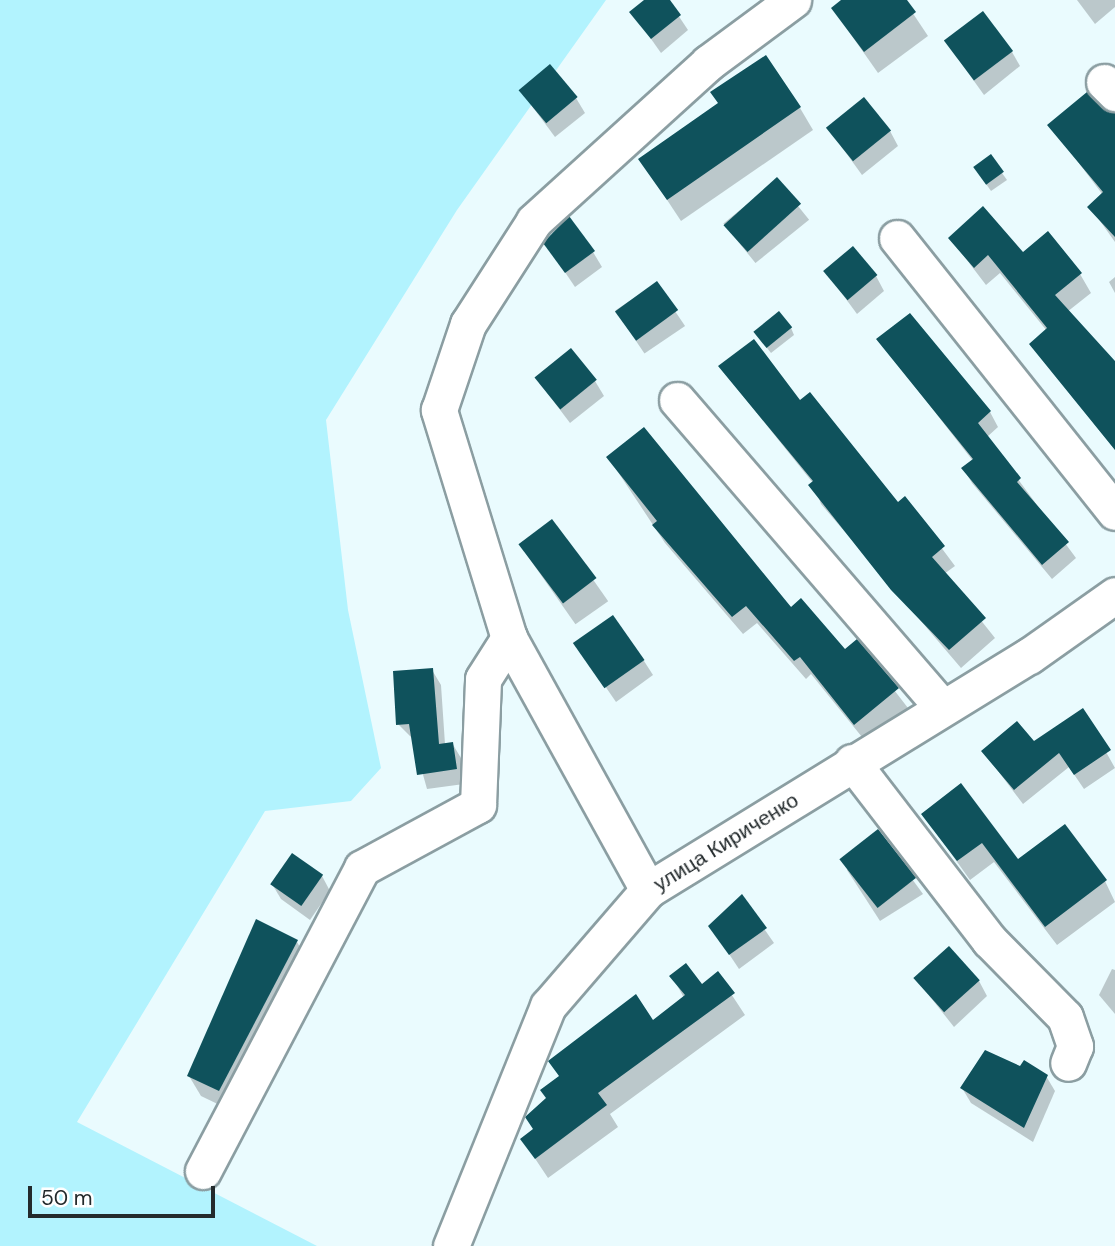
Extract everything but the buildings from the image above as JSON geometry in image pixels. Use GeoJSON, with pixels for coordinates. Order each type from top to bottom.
{"type":"FeatureCollection","features":[{"type":"Feature","properties":{"kind":"street"},"geometry":{"type":"LineString","coordinates":[[648,891],[509,638],[439,410],[468,324],[534,221],[757,13],[793,0]]}},
{"type":"Feature","properties":{"kind":"street"},"geometry":{"type":"LineString","coordinates":[[897,238],[1115,512]]}},
{"type":"Feature","properties":{"kind":"street"},"geometry":{"type":"LineString","coordinates":[[677,400],[941,706]]}},
{"type":"Feature","properties":{"kind":"street","name":"улица Кириченко"},"geometry":{"type":"LineString","coordinates":[[451,1246],[548,1006],[648,891],[941,706],[1029,656],[1115,595]]}},
{"type":"Feature","properties":{"kind":"street"},"geometry":{"type":"LineString","coordinates":[[203,1171],[362,868],[478,805],[483,678],[509,638]]}},
{"type":"Feature","properties":{"kind":"street"},"geometry":{"type":"LineString","coordinates":[[852,762],[989,940],[1065,1017],[1075,1046],[1068,1063]]}},
{"type":"Feature","properties":{"kind":"shaded area"},"geometry":{"type":"Polygon","coordinates":[[[0,0],[606,0],[457,210],[326,420],[348,610],[381,768],[351,801],[265,811],[77,1122],[317,1246],[0,1246],[0,0]]]}}]}
